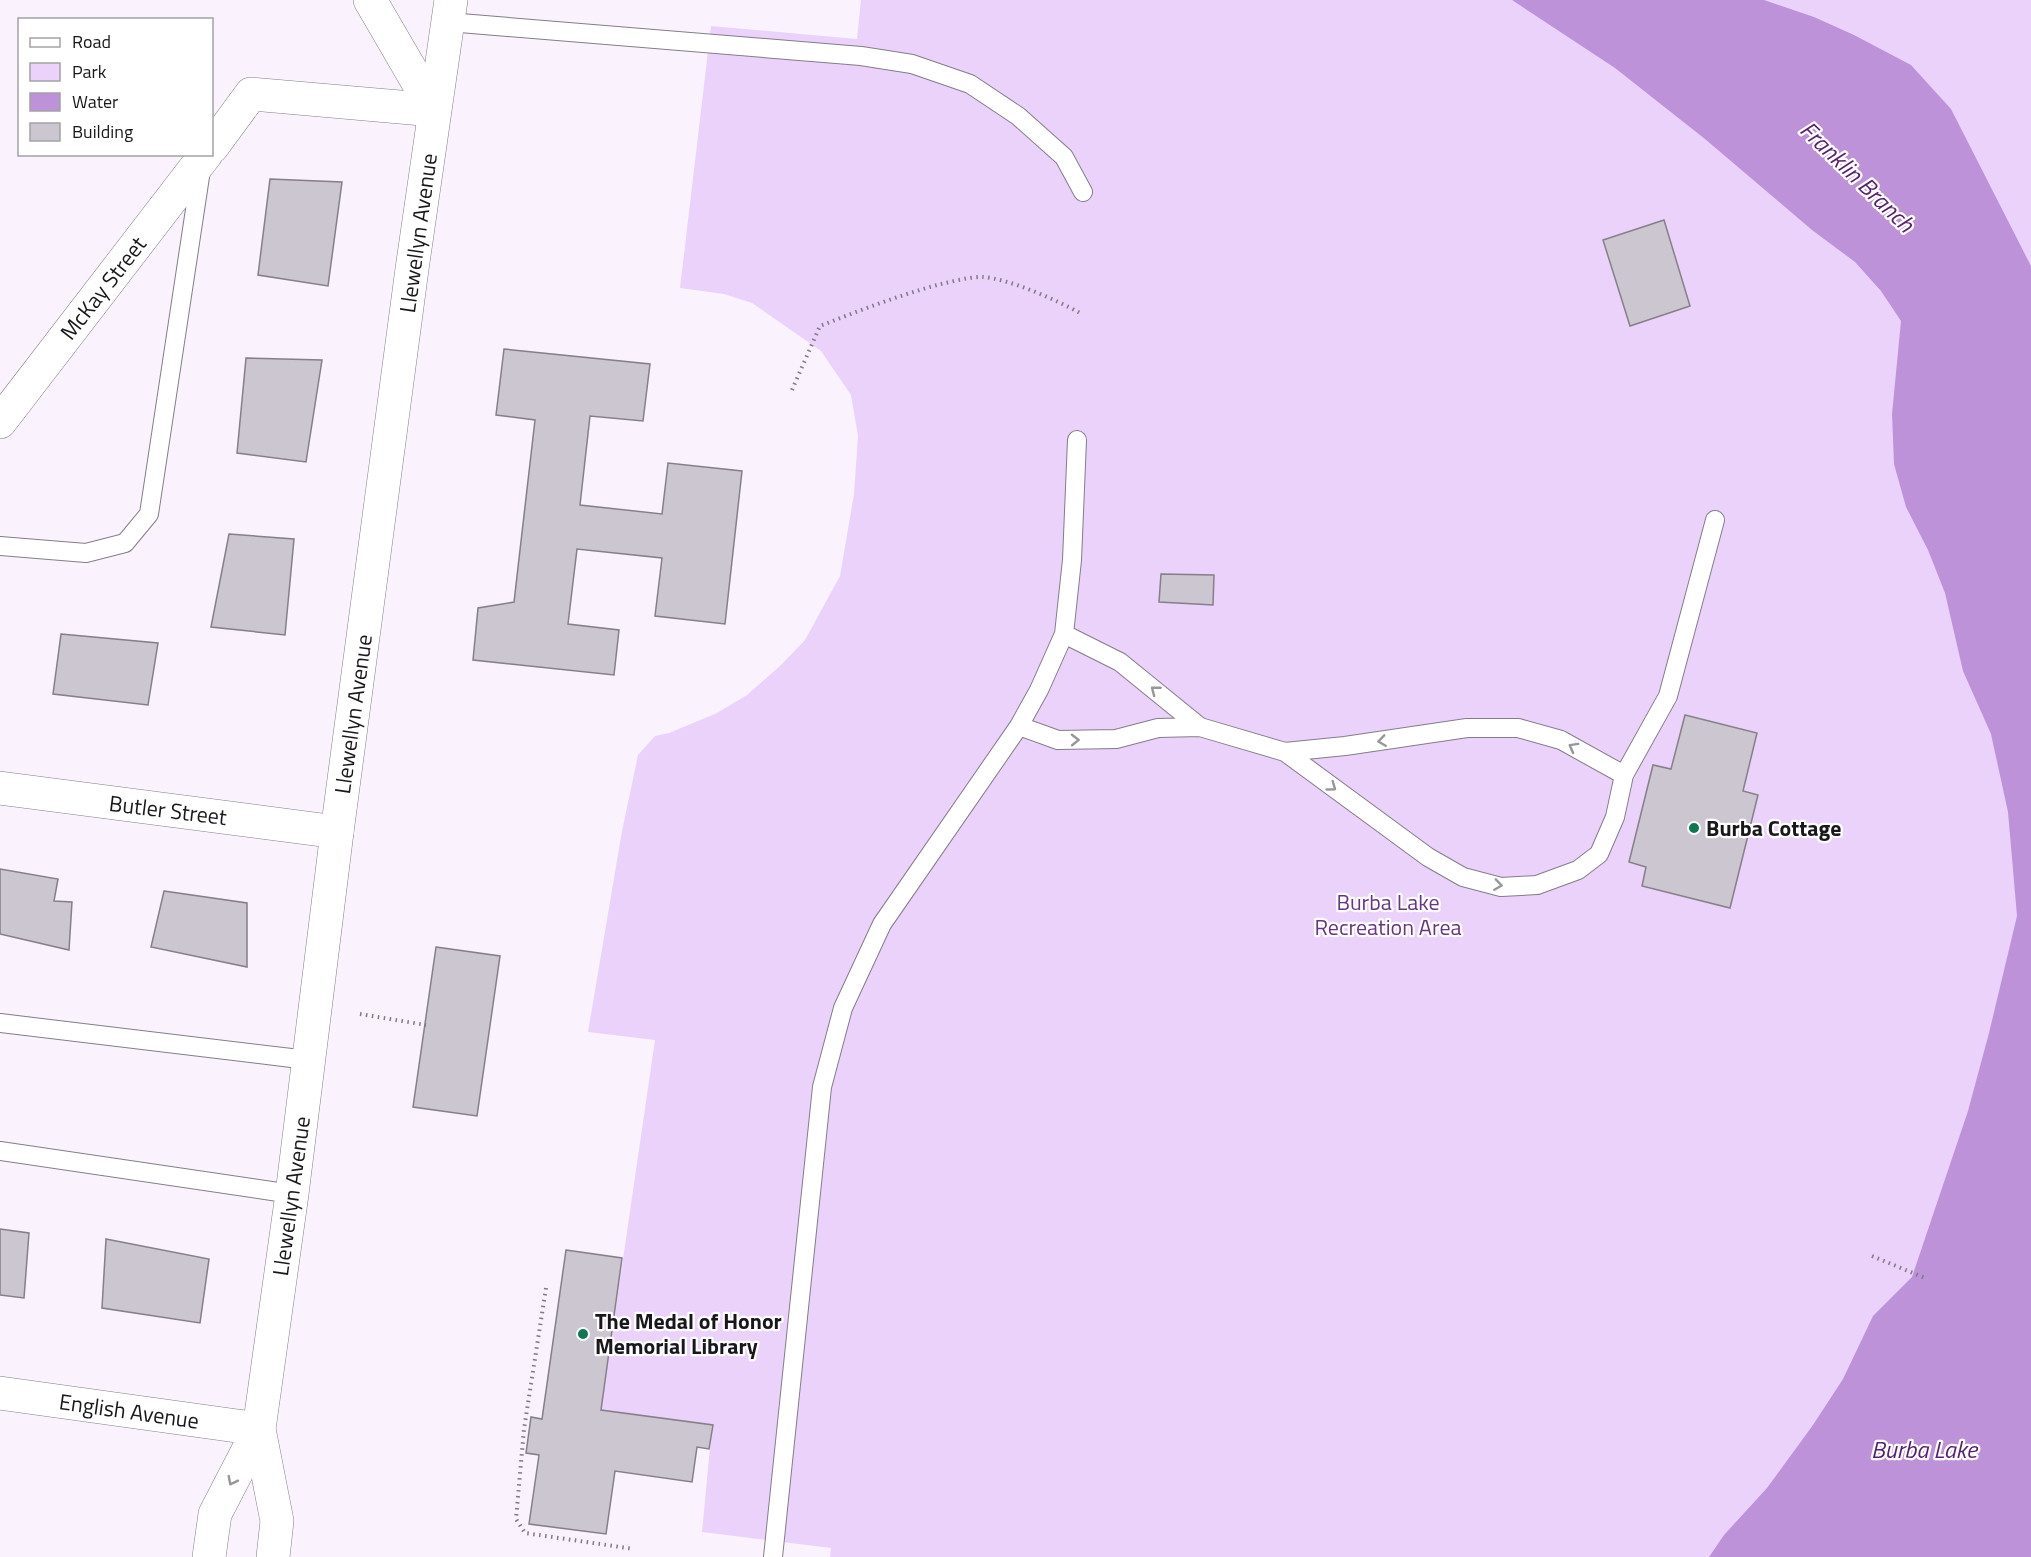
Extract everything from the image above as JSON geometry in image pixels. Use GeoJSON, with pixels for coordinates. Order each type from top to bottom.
{"type":"FeatureCollection","features":[{"type":"Feature","properties":{"kind":"street"},"geometry":{"type":"LineString","coordinates":[[370,0],[434,110]]}},
{"type":"Feature","properties":{"kind":"street","name":"Llewellyn Avenue"},"geometry":{"type":"LineString","coordinates":[[273,1557],[277,1521],[259,1429],[292,1194],[337,832],[449,11]]}},
{"type":"Feature","properties":{"kind":"street","name":"McKay Street"},"geometry":{"type":"LineString","coordinates":[[213,145],[251,94],[434,110]]}},
{"type":"Feature","properties":{"kind":"street","name":"McKay Street"},"geometry":{"type":"LineString","coordinates":[[0,422],[205,156]]}},
{"type":"Feature","properties":{"kind":"street","name":"Butler Street"},"geometry":{"type":"LineString","coordinates":[[0,788],[337,832]]}},
{"type":"Feature","properties":{"kind":"street","name":"English Avenue"},"geometry":{"type":"LineString","coordinates":[[0,1393],[259,1429]]}},
{"type":"Feature","properties":{"kind":"street","name":"Llewellyn Avenue"},"geometry":{"type":"LineString","coordinates":[[209,1557],[215,1514],[259,1429]]}},
{"type":"Feature","properties":{"kind":"lane"},"geometry":{"type":"LineString","coordinates":[[449,11],[850,55],[912,64],[970,84],[1018,116],[1064,157],[1083,192]]}},
{"type":"Feature","properties":{"kind":"lane"},"geometry":{"type":"LineString","coordinates":[[0,546],[86,553],[125,543],[149,514],[207,156]]}},
{"type":"Feature","properties":{"kind":"lane"},"geometry":{"type":"LineString","coordinates":[[773,1557],[822,1087],[843,1008],[882,924],[1019,726],[1039,690],[1064,634],[1072,560],[1077,440]]}},
{"type":"Feature","properties":{"kind":"lane"},"geometry":{"type":"LineString","coordinates":[[1019,726],[1058,741],[1116,739],[1158,728],[1200,727],[1285,752],[1428,857],[1463,878],[1501,887],[1537,885],[1578,870],[1599,854],[1616,818],[1624,775],[1668,696],[1715,520]]}},
{"type":"Feature","properties":{"kind":"lane"},"geometry":{"type":"LineString","coordinates":[[1064,634],[1120,662],[1200,727]]}},
{"type":"Feature","properties":{"kind":"lane"},"geometry":{"type":"LineString","coordinates":[[1285,752],[1345,746],[1467,728],[1518,728],[1562,740],[1624,775]]}},
{"type":"Feature","properties":{"kind":"lane"},"geometry":{"type":"LineString","coordinates":[[0,1023],[308,1060]]}},
{"type":"Feature","properties":{"kind":"lane"},"geometry":{"type":"LineString","coordinates":[[0,1151],[292,1194]]}},
{"type":"Feature","properties":{"kind":"path"},"geometry":{"type":"LineString","coordinates":[[792,390],[820,326],[911,292],[953,281],[982,277],[1016,285],[1060,302],[1080,313]]}},
{"type":"Feature","properties":{"kind":"path"},"geometry":{"type":"LineString","coordinates":[[360,1014],[426,1025]]}},
{"type":"Feature","properties":{"kind":"path"},"geometry":{"type":"LineString","coordinates":[[1872,1256],[1925,1278]]}},
{"type":"Feature","properties":{"kind":"path"},"geometry":{"type":"LineString","coordinates":[[546,1288],[525,1429],[516,1519],[525,1533],[634,1549]]}},
{"type":"Feature","properties":{"kind":"green space","name":"Burba Lake Recreation Area"},"geometry":{"type":"Polygon","coordinates":[[[861,0],[2031,0],[2031,1557],[830,1557],[831,1548],[702,1532],[712,1426],[601,1410],[655,1040],[588,1032],[622,831],[638,755],[655,736],[669,733],[717,713],[747,695],[805,640],[840,576],[854,494],[858,436],[851,395],[821,351],[752,303],[724,294],[680,288],[711,26],[857,39],[861,0]]]}},
{"type":"Feature","properties":{"kind":"water","name":"Burba Lake"},"geometry":{"type":"Polygon","coordinates":[[[1512,0],[1764,0],[1814,17],[1854,35],[1911,65],[1951,109],[2031,266],[2031,1557],[1709,1557],[1724,1535],[1767,1488],[1813,1425],[1843,1379],[1873,1316],[1912,1277],[1968,1111],[2017,916],[2008,812],[1991,734],[1963,671],[1945,593],[1928,550],[1906,507],[1894,464],[1892,414],[1901,321],[1881,291],[1855,262],[1812,230],[1705,139],[1615,68],[1512,0]]]}},
{"type":"Feature","properties":{"kind":"building"},"geometry":{"type":"Polygon","coordinates":[[[270,179],[342,182],[328,286],[258,275],[270,179]]]}},
{"type":"Feature","properties":{"kind":"building"},"geometry":{"type":"Polygon","coordinates":[[[1664,220],[1690,306],[1630,326],[1603,240],[1664,220]]]}},
{"type":"Feature","properties":{"kind":"building"},"geometry":{"type":"Polygon","coordinates":[[[504,349],[650,364],[643,421],[590,416],[580,505],[662,514],[668,463],[742,471],[725,624],[655,616],[662,558],[577,549],[568,624],[619,630],[614,675],[473,660],[478,608],[514,602],[535,420],[496,415],[504,349]]]}},
{"type":"Feature","properties":{"kind":"building"},"geometry":{"type":"Polygon","coordinates":[[[246,358],[322,360],[306,462],[237,453],[246,358]]]}},
{"type":"Feature","properties":{"kind":"building"},"geometry":{"type":"Polygon","coordinates":[[[229,534],[294,539],[285,635],[211,627],[229,534]]]}},
{"type":"Feature","properties":{"kind":"building"},"geometry":{"type":"Polygon","coordinates":[[[1161,574],[1214,575],[1213,605],[1159,602],[1161,574]]]}},
{"type":"Feature","properties":{"kind":"building"},"geometry":{"type":"Polygon","coordinates":[[[61,634],[158,643],[148,705],[53,694],[61,634]]]}},
{"type":"Feature","properties":{"kind":"building","name":"Burba Cottage"},"geometry":{"type":"Polygon","coordinates":[[[1685,715],[1757,733],[1743,791],[1758,795],[1730,908],[1642,886],[1646,867],[1629,862],[1653,765],[1671,769],[1685,715]]]}},
{"type":"Feature","properties":{"kind":"building"},"geometry":{"type":"Polygon","coordinates":[[[0,869],[58,879],[54,901],[72,902],[69,950],[0,934],[0,869]]]}},
{"type":"Feature","properties":{"kind":"building"},"geometry":{"type":"Polygon","coordinates":[[[164,891],[247,903],[247,967],[151,947],[164,891]]]}},
{"type":"Feature","properties":{"kind":"building"},"geometry":{"type":"Polygon","coordinates":[[[436,947],[500,956],[477,1116],[413,1107],[436,947]]]}},
{"type":"Feature","properties":{"kind":"building"},"geometry":{"type":"Polygon","coordinates":[[[0,1229],[29,1233],[24,1298],[0,1295],[0,1229]]]}},
{"type":"Feature","properties":{"kind":"building"},"geometry":{"type":"Polygon","coordinates":[[[106,1239],[209,1259],[200,1323],[102,1308],[106,1239]]]}},
{"type":"Feature","properties":{"kind":"building","name":"The Medal of Honor Memorial Library"},"geometry":{"type":"Polygon","coordinates":[[[566,1250],[622,1258],[601,1410],[713,1425],[709,1449],[697,1447],[692,1482],[615,1471],[606,1534],[529,1524],[539,1455],[526,1453],[531,1417],[542,1419],[566,1250]]]}},
{"type":"Feature","properties":{"kind":"place","name":"Burba Cottage"},"geometry":{"type":"Point","coordinates":[1694,828]}},
{"type":"Feature","properties":{"kind":"place","name":"The Medal of Honor Memorial Library"},"geometry":{"type":"Point","coordinates":[583,1334]}},
{"type":"Feature","properties":{"kind":"water label","name":"Franklin Branch"},"geometry":{"type":"Point","coordinates":[1857,177]}}]}
